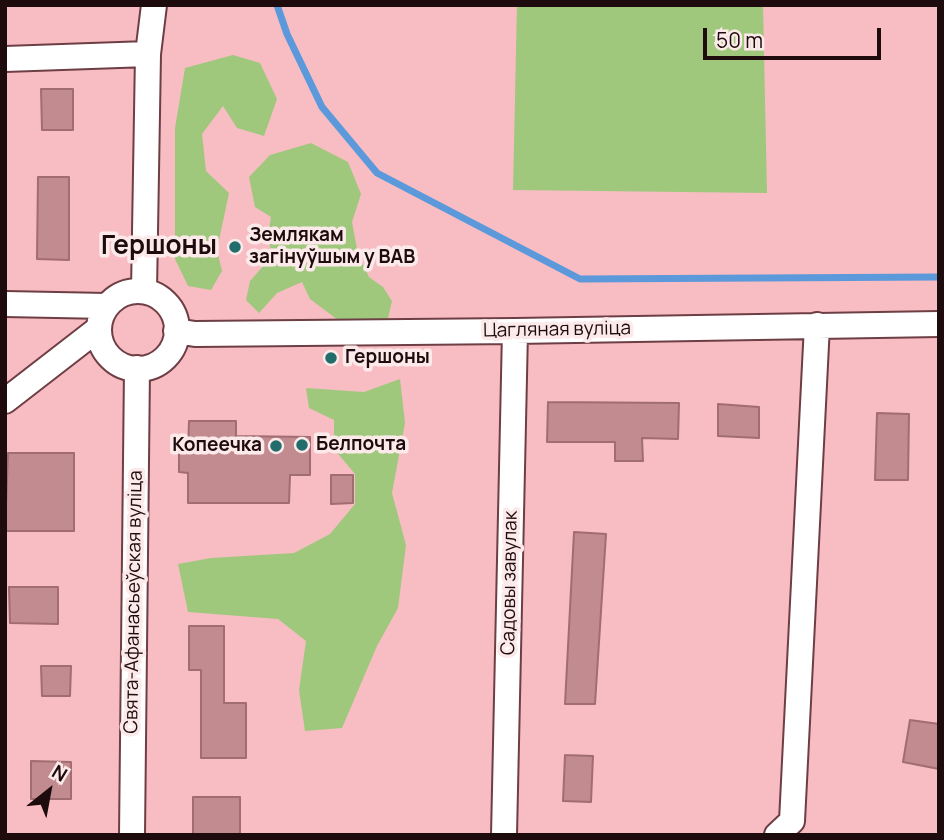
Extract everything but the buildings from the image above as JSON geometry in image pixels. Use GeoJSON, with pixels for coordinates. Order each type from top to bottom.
{"type":"FeatureCollection","features":[{"type":"Feature","properties":{"kind":"street"},"geometry":{"type":"LineString","coordinates":[[144,291],[148,54],[154,5]]}},
{"type":"Feature","properties":{"kind":"street"},"geometry":{"type":"LineString","coordinates":[[5,59],[148,54]]}},
{"type":"Feature","properties":{"kind":"street"},"geometry":{"type":"LineString","coordinates":[[5,401],[103,317],[126,292],[144,291],[161,299],[169,308],[176,331],[169,353],[160,361],[137,369],[114,360],[100,341],[103,317]]}},
{"type":"Feature","properties":{"kind":"street"},"geometry":{"type":"LineString","coordinates":[[5,304],[103,317]]}},
{"type":"Feature","properties":{"kind":"street","name":"Цагляная вуліца"},"geometry":{"type":"LineString","coordinates":[[176,331],[195,334],[939,324]]}},
{"type":"Feature","properties":{"kind":"street"},"geometry":{"type":"LineString","coordinates":[[777,835],[792,821],[817,326]]}},
{"type":"Feature","properties":{"kind":"street","name":"Садовы завулак"},"geometry":{"type":"LineString","coordinates":[[504,835],[515,331]]}},
{"type":"Feature","properties":{"kind":"street","name":"Свята-Афанасьеўская вуліца"},"geometry":{"type":"LineString","coordinates":[[132,835],[137,369]]}},
{"type":"Feature","properties":{"kind":"green space"},"geometry":{"type":"Polygon","coordinates":[[[517,5],[763,5],[767,193],[513,190],[517,5]]]}},
{"type":"Feature","properties":{"kind":"green space"},"geometry":{"type":"Polygon","coordinates":[[[233,55],[260,63],[277,99],[264,136],[237,128],[223,106],[202,134],[206,171],[229,193],[217,250],[222,271],[211,290],[188,286],[175,259],[175,128],[185,68],[233,55]]]}},
{"type":"Feature","properties":{"kind":"green space"},"geometry":{"type":"Polygon","coordinates":[[[311,143],[348,162],[361,194],[352,222],[358,254],[369,277],[383,287],[392,301],[387,323],[346,326],[310,299],[302,282],[277,293],[259,313],[246,300],[250,281],[272,256],[268,236],[271,217],[255,207],[249,177],[270,155],[311,143]]]}},
{"type":"Feature","properties":{"kind":"green space"},"geometry":{"type":"Polygon","coordinates":[[[400,379],[405,423],[392,493],[406,545],[398,608],[377,646],[342,728],[305,731],[299,690],[306,641],[278,619],[188,612],[178,564],[211,558],[294,553],[330,534],[355,504],[355,474],[334,449],[334,420],[309,408],[306,388],[364,392],[400,379]]]}},
{"type":"Feature","properties":{"kind":"waterway"},"geometry":{"type":"LineString","coordinates":[[277,5],[287,34],[322,107],[377,173],[580,279],[939,277]]}},
{"type":"Feature","properties":{"kind":"place","name":"Землякам загінуўшым у ВАВ"},"geometry":{"type":"Point","coordinates":[235,247]}},
{"type":"Feature","properties":{"kind":"place","name":"Гершоны"},"geometry":{"type":"Point","coordinates":[331,358]}},
{"type":"Feature","properties":{"kind":"place","name":"Белпочта"},"geometry":{"type":"Point","coordinates":[302,445]}},
{"type":"Feature","properties":{"kind":"place","name":"Копеечка"},"geometry":{"type":"Point","coordinates":[276,446]}},
{"type":"Feature","properties":{"kind":"district","name":"Гершоны"},"geometry":{"type":"Point","coordinates":[159,247]}}]}
